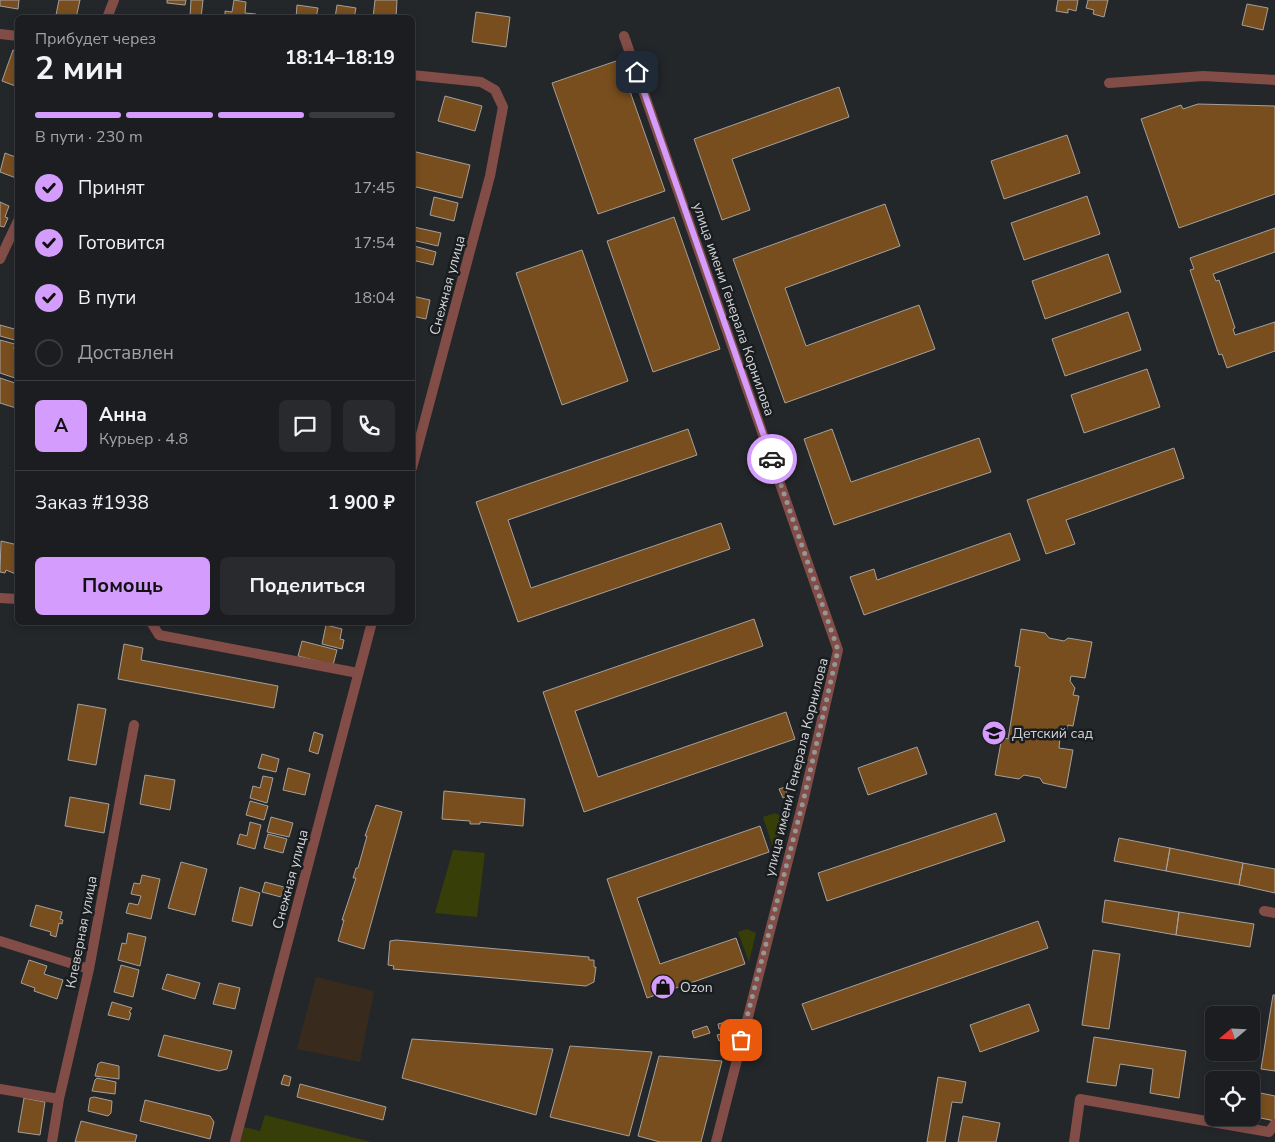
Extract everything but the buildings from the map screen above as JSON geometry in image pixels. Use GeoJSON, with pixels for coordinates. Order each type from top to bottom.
{"type":"FeatureCollection","features":[{"type":"Feature","properties":{"kind":"street"},"geometry":{"type":"LineString","coordinates":[[108,15],[114,0]]}},
{"type":"Feature","properties":{"kind":"street"},"geometry":{"type":"LineString","coordinates":[[0,34],[15,36]]}},
{"type":"Feature","properties":{"kind":"street","name":"улица имени Генерала Корнилова"},"geometry":{"type":"LineString","coordinates":[[624,36],[838,650],[804,798],[716,1142]]}},
{"type":"Feature","properties":{"kind":"street","name":"Снежная улица"},"geometry":{"type":"LineString","coordinates":[[415,75],[481,82],[495,90],[504,107],[490,176],[415,457]]}},
{"type":"Feature","properties":{"kind":"street"},"geometry":{"type":"LineString","coordinates":[[1109,83],[1203,76],[1275,80]]}},
{"type":"Feature","properties":{"kind":"street"},"geometry":{"type":"LineString","coordinates":[[0,259],[15,227]]}},
{"type":"Feature","properties":{"kind":"street"},"geometry":{"type":"LineString","coordinates":[[0,598],[15,599]]}},
{"type":"Feature","properties":{"kind":"street"},"geometry":{"type":"LineString","coordinates":[[153,625],[159,635],[358,673]]}},
{"type":"Feature","properties":{"kind":"street","name":"Снежная улица"},"geometry":{"type":"LineString","coordinates":[[235,1142],[371,625]]}},
{"type":"Feature","properties":{"kind":"street","name":"Клеверная улица"},"geometry":{"type":"LineString","coordinates":[[52,1142],[59,1099],[89,969],[134,725]]}},
{"type":"Feature","properties":{"kind":"street"},"geometry":{"type":"LineString","coordinates":[[1264,912],[1275,913]]}},
{"type":"Feature","properties":{"kind":"street"},"geometry":{"type":"LineString","coordinates":[[0,940],[89,969]]}},
{"type":"Feature","properties":{"kind":"street"},"geometry":{"type":"LineString","coordinates":[[0,1089],[59,1099]]}},
{"type":"Feature","properties":{"kind":"street"},"geometry":{"type":"LineString","coordinates":[[1074,1142],[1080,1099],[1269,1132],[1275,1124]]}},
{"type":"Feature","properties":{"kind":"shaded area"},"geometry":{"type":"Polygon","coordinates":[[[316,977],[374,991],[360,1062],[297,1049],[316,977]]]}},
{"type":"Feature","properties":{"kind":"green space"},"geometry":{"type":"Polygon","coordinates":[[[775,813],[784,818],[775,854],[763,817],[775,813]]]}},
{"type":"Feature","properties":{"kind":"green space"},"geometry":{"type":"Polygon","coordinates":[[[453,850],[485,853],[477,917],[435,913],[453,850]]]}},
{"type":"Feature","properties":{"kind":"green space"},"geometry":{"type":"Polygon","coordinates":[[[747,929],[756,933],[749,962],[738,932],[747,929]]]}},
{"type":"Feature","properties":{"kind":"green space"},"geometry":{"type":"Polygon","coordinates":[[[265,1115],[371,1142],[240,1142],[244,1127],[260,1131],[265,1115]]]}},
{"type":"Feature","properties":{"kind":"way so far"},"geometry":{"type":"LineString","coordinates":[[741,1040],[804,798],[838,650],[772,459]]}},
{"type":"Feature","properties":{"kind":"place","name":"Детский сад"},"geometry":{"type":"Point","coordinates":[994,733]}},
{"type":"Feature","properties":{"kind":"place","name":"Ozon"},"geometry":{"type":"Point","coordinates":[663,987]}},
{"type":"Feature","properties":{"kind":"route"},"geometry":{"type":"LineString","coordinates":[[637,72],[772,459]]}}]}
